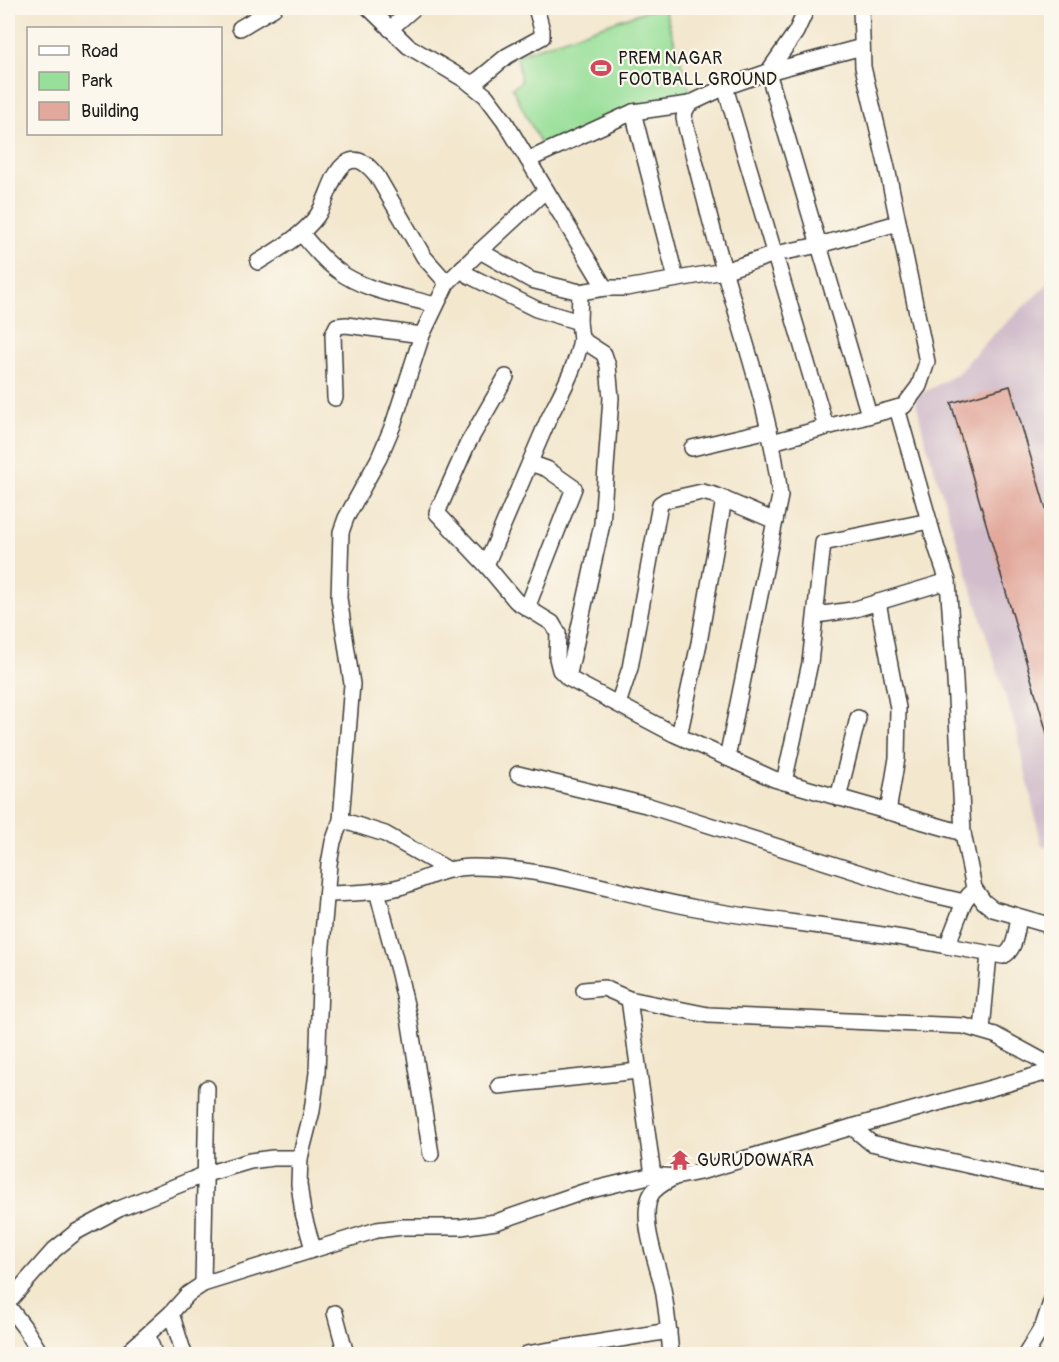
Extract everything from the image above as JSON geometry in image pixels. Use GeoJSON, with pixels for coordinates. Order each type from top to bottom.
{"type":"FeatureCollection","features":[{"type":"Feature","properties":{"kind":"street"},"geometry":{"type":"LineString","coordinates":[[240,28],[274,8]]}},
{"type":"Feature","properties":{"kind":"street"},"geometry":{"type":"LineString","coordinates":[[369,8],[408,46],[486,96],[504,120],[605,288]]}},
{"type":"Feature","properties":{"kind":"street"},"geometry":{"type":"LineString","coordinates":[[390,29],[414,8]]}},
{"type":"Feature","properties":{"kind":"street"},"geometry":{"type":"LineString","coordinates":[[472,85],[507,56],[542,37],[536,8]]}},
{"type":"Feature","properties":{"kind":"street"},"geometry":{"type":"LineString","coordinates":[[768,72],[796,32],[807,8]]}},
{"type":"Feature","properties":{"kind":"street"},"geometry":{"type":"LineString","coordinates":[[692,448],[826,427],[897,408],[904,406],[919,386],[927,362],[863,67],[861,8]]}},
{"type":"Feature","properties":{"kind":"street"},"geometry":{"type":"LineString","coordinates":[[528,160],[633,112],[689,104],[726,87],[768,72],[862,47]]}},
{"type":"Feature","properties":{"kind":"street"},"geometry":{"type":"LineString","coordinates":[[768,72],[869,415]]}},
{"type":"Feature","properties":{"kind":"street"},"geometry":{"type":"LineString","coordinates":[[726,87],[826,427]]}},
{"type":"Feature","properties":{"kind":"street"},"geometry":{"type":"LineString","coordinates":[[689,104],[684,118],[771,436],[776,457],[780,496],[727,758]]}},
{"type":"Feature","properties":{"kind":"street"},"geometry":{"type":"LineString","coordinates":[[633,112],[676,279]]}},
{"type":"Feature","properties":{"kind":"street"},"geometry":{"type":"LineString","coordinates":[[258,262],[301,233],[316,217],[339,171],[346,163],[358,160],[367,164],[376,176],[424,257],[447,283]]}},
{"type":"Feature","properties":{"kind":"street"},"geometry":{"type":"LineString","coordinates":[[313,1249],[303,1213],[299,1184],[300,1158],[312,1111],[317,1073],[321,957],[333,842],[341,820],[352,684],[339,598],[341,532],[346,518],[379,458],[393,425],[422,335],[447,283],[546,190]]}},
{"type":"Feature","properties":{"kind":"street"},"geometry":{"type":"LineString","coordinates":[[480,250],[531,280],[580,292],[605,288],[626,288],[724,271],[775,254],[819,245],[898,223]]}},
{"type":"Feature","properties":{"kind":"street"},"geometry":{"type":"LineString","coordinates":[[301,233],[322,257],[339,272],[356,282],[435,305]]}},
{"type":"Feature","properties":{"kind":"street"},"geometry":{"type":"LineString","coordinates":[[463,267],[468,275],[524,304],[579,322]]}},
{"type":"Feature","properties":{"kind":"street"},"geometry":{"type":"LineString","coordinates":[[486,565],[579,354],[580,292]]}},
{"type":"Feature","properties":{"kind":"street"},"geometry":{"type":"LineString","coordinates":[[335,398],[333,334],[337,326],[422,335]]}},
{"type":"Feature","properties":{"kind":"street"},"geometry":{"type":"LineString","coordinates":[[568,678],[602,524],[611,398],[608,366],[604,354],[581,339]]}},
{"type":"Feature","properties":{"kind":"street"},"geometry":{"type":"LineString","coordinates":[[506,377],[467,445],[437,513],[516,601],[552,623],[558,633],[557,658],[560,670],[568,678],[679,736],[784,782],[963,833]]}},
{"type":"Feature","properties":{"kind":"street"},"geometry":{"type":"LineString","coordinates":[[897,408],[948,581],[963,833],[974,888],[984,902],[993,909],[1052,926]]}},
{"type":"Feature","properties":{"kind":"street"},"geometry":{"type":"LineString","coordinates":[[527,608],[574,488],[547,469],[530,463]]}},
{"type":"Feature","properties":{"kind":"street"},"geometry":{"type":"LineString","coordinates":[[618,704],[630,668],[660,504],[666,500],[702,492],[775,521]]}},
{"type":"Feature","properties":{"kind":"street"},"geometry":{"type":"LineString","coordinates":[[679,736],[699,643],[724,499]]}},
{"type":"Feature","properties":{"kind":"street"},"geometry":{"type":"LineString","coordinates":[[784,782],[810,663],[823,543],[929,521]]}},
{"type":"Feature","properties":{"kind":"street"},"geometry":{"type":"LineString","coordinates":[[816,615],[852,610],[948,581]]}},
{"type":"Feature","properties":{"kind":"street"},"geometry":{"type":"LineString","coordinates":[[878,602],[898,708],[897,758],[888,812]]}},
{"type":"Feature","properties":{"kind":"street"},"geometry":{"type":"LineString","coordinates":[[837,798],[858,717]]}},
{"type":"Feature","properties":{"kind":"street"},"geometry":{"type":"LineString","coordinates":[[518,774],[646,805],[917,891],[964,902]]}},
{"type":"Feature","properties":{"kind":"street"},"geometry":{"type":"LineString","coordinates":[[341,820],[385,834],[447,869]]}},
{"type":"Feature","properties":{"kind":"street"},"geometry":{"type":"LineString","coordinates":[[327,894],[377,891],[403,886],[447,869],[497,868],[529,872],[695,908],[899,936],[1003,956],[1008,954],[1012,948],[1019,918]]}},
{"type":"Feature","properties":{"kind":"street"},"geometry":{"type":"LineString","coordinates":[[947,946],[964,902],[974,888]]}},
{"type":"Feature","properties":{"kind":"street"},"geometry":{"type":"LineString","coordinates":[[377,891],[404,996],[431,1154]]}},
{"type":"Feature","properties":{"kind":"street"},"geometry":{"type":"LineString","coordinates":[[982,1030],[989,954]]}},
{"type":"Feature","properties":{"kind":"street"},"geometry":{"type":"LineString","coordinates":[[584,990],[604,988],[629,999],[708,1015],[964,1026],[995,1035],[1052,1066]]}},
{"type":"Feature","properties":{"kind":"street"},"geometry":{"type":"LineString","coordinates":[[629,999],[653,1174]]}},
{"type":"Feature","properties":{"kind":"street"},"geometry":{"type":"LineString","coordinates":[[499,1086],[638,1071]]}},
{"type":"Feature","properties":{"kind":"street"},"geometry":{"type":"LineString","coordinates":[[671,1354],[669,1331],[647,1214],[650,1197],[661,1185],[675,1177],[700,1172],[1052,1071]]}},
{"type":"Feature","properties":{"kind":"street"},"geometry":{"type":"LineString","coordinates":[[203,1284],[207,1088]]}},
{"type":"Feature","properties":{"kind":"street"},"geometry":{"type":"LineString","coordinates":[[852,1127],[871,1143],[1028,1179],[1052,1182]]}},
{"type":"Feature","properties":{"kind":"street"},"geometry":{"type":"LineString","coordinates":[[41,1354],[8,1304],[37,1267],[76,1232],[119,1209],[206,1174],[250,1161],[300,1158]]}},
{"type":"Feature","properties":{"kind":"street"},"geometry":{"type":"LineString","coordinates":[[126,1354],[171,1313],[188,1294],[203,1284],[377,1230],[402,1227],[461,1227],[496,1222],[584,1192],[653,1174],[675,1177]]}},
{"type":"Feature","properties":{"kind":"street"},"geometry":{"type":"LineString","coordinates":[[1026,1354],[1043,1326],[1052,1299]]}},
{"type":"Feature","properties":{"kind":"street"},"geometry":{"type":"LineString","coordinates":[[171,1313],[184,1354]]}},
{"type":"Feature","properties":{"kind":"street"},"geometry":{"type":"LineString","coordinates":[[334,1313],[346,1354]]}},
{"type":"Feature","properties":{"kind":"street"},"geometry":{"type":"LineString","coordinates":[[527,1354],[669,1331]]}},
{"type":"Feature","properties":{"kind":"street"},"geometry":{"type":"LineString","coordinates":[[148,1335],[154,1354]]}},
{"type":"Feature","properties":{"kind":"shaded area"},"geometry":{"type":"Polygon","coordinates":[[[1051,281],[1051,846],[1042,847],[1017,733],[924,436],[915,397],[956,375],[992,336],[1051,281]]]}},
{"type":"Feature","properties":{"kind":"green space","name":"PREM NAGAR FOOTBALL GROUND"},"geometry":{"type":"Polygon","coordinates":[[[654,8],[664,8],[692,97],[544,150],[512,88],[521,82],[517,55],[654,8]]]}},
{"type":"Feature","properties":{"kind":"building"},"geometry":{"type":"Polygon","coordinates":[[[1010,386],[1052,530],[1052,740],[1049,740],[951,403],[1010,386]]]}},
{"type":"Feature","properties":{"kind":"place","name":"PREM NAGAR FOOTBALL GROUND"},"geometry":{"type":"Point","coordinates":[601,68]}},
{"type":"Feature","properties":{"kind":"place","name":"GURUDOWARA"},"geometry":{"type":"Point","coordinates":[680,1160]}}]}
